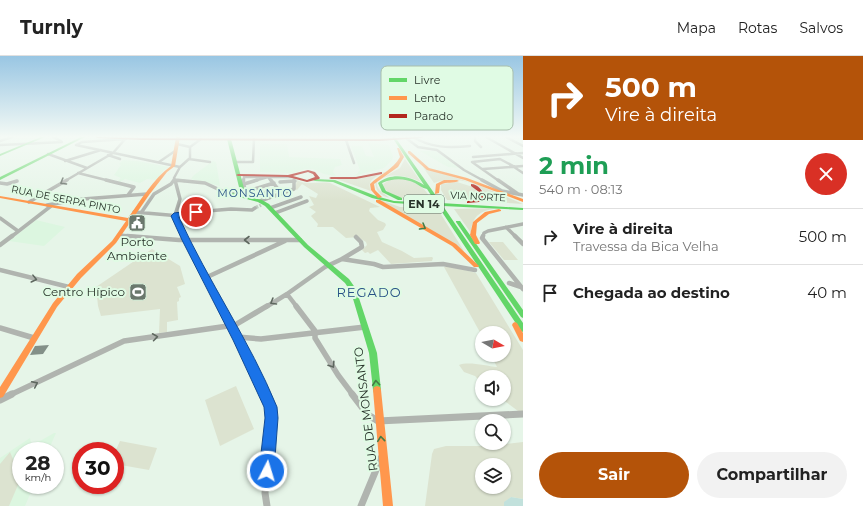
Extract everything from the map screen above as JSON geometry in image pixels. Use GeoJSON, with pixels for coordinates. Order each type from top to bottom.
{"type":"FeatureCollection","features":[{"type":"Feature","properties":{"kind":"main road"},"geometry":{"type":"LineString","coordinates":[[0,179],[40,158]]}},
{"type":"Feature","properties":{"kind":"main road"},"geometry":{"type":"LineString","coordinates":[[0,394],[55,305],[69,287],[114,242],[147,194],[166,171],[173,166],[174,158]]}},
{"type":"Feature","properties":{"kind":"main road"},"geometry":{"type":"LineString","coordinates":[[233,158],[246,194]]}},
{"type":"Feature","properties":{"kind":"main road"},"geometry":{"type":"LineString","coordinates":[[330,178],[368,176],[389,169],[398,158]]}},
{"type":"Feature","properties":{"kind":"main road"},"geometry":{"type":"LineString","coordinates":[[402,158],[393,170],[374,180],[371,187],[376,194],[382,198],[395,204],[406,206],[464,208],[484,206]]}},
{"type":"Feature","properties":{"kind":"main road"},"geometry":{"type":"LineString","coordinates":[[410,158],[447,211],[523,330]]}},
{"type":"Feature","properties":{"kind":"main road"},"geometry":{"type":"LineString","coordinates":[[413,158],[436,195]]}},
{"type":"Feature","properties":{"kind":"main road"},"geometry":{"type":"LineString","coordinates":[[416,158],[428,169],[466,179],[523,205]]}},
{"type":"Feature","properties":{"kind":"main road"},"geometry":{"type":"LineString","coordinates":[[294,178],[308,171],[316,177]]}},
{"type":"Feature","properties":{"kind":"main road"},"geometry":{"type":"LineString","coordinates":[[238,175],[294,178],[306,181],[316,177]]}},
{"type":"Feature","properties":{"kind":"main road","name":"VIA NORTE"},"geometry":{"type":"LineString","coordinates":[[316,177],[330,178],[388,199],[418,202],[523,205]]}},
{"type":"Feature","properties":{"kind":"main road","name":"VIA NORTE"},"geometry":{"type":"LineString","coordinates":[[316,177],[334,181],[383,200],[410,204],[484,206],[523,205]]}},
{"type":"Feature","properties":{"kind":"main road"},"geometry":{"type":"LineString","coordinates":[[418,202],[395,198],[382,190],[380,183],[388,178],[403,178],[417,182],[436,195]]}},
{"type":"Feature","properties":{"kind":"main road"},"geometry":{"type":"LineString","coordinates":[[436,195],[438,184],[441,182],[449,180],[465,182],[476,187],[483,194],[482,199],[467,203]]}},
{"type":"Feature","properties":{"kind":"main road"},"geometry":{"type":"LineString","coordinates":[[234,194],[246,194]]}},
{"type":"Feature","properties":{"kind":"main road","name":"RUA DE MONSANTO"},"geometry":{"type":"LineString","coordinates":[[246,194],[270,208],[300,240],[352,286],[373,353],[388,506]]}},
{"type":"Feature","properties":{"kind":"main road"},"geometry":{"type":"LineString","coordinates":[[365,194],[454,245],[490,280]]}},
{"type":"Feature","properties":{"kind":"main road","name":"RUA DE SERPA PINTO"},"geometry":{"type":"LineString","coordinates":[[0,197],[129,220]]}},
{"type":"Feature","properties":{"kind":"main road"},"geometry":{"type":"LineString","coordinates":[[481,255],[473,235],[475,222],[480,216],[492,211],[523,205]]}},
{"type":"Feature","properties":{"kind":"main road"},"geometry":{"type":"LineString","coordinates":[[447,211],[481,255],[523,315]]}},
{"type":"Feature","properties":{"kind":"main road"},"geometry":{"type":"LineString","coordinates":[[512,313],[511,319],[523,339]]}},
{"type":"Feature","properties":{"kind":"street"},"geometry":{"type":"LineString","coordinates":[[58,158],[86,168]]}},
{"type":"Feature","properties":{"kind":"street"},"geometry":{"type":"LineString","coordinates":[[65,161],[76,158]]}},
{"type":"Feature","properties":{"kind":"street"},"geometry":{"type":"LineString","coordinates":[[29,202],[104,158]]}},
{"type":"Feature","properties":{"kind":"street"},"geometry":{"type":"LineString","coordinates":[[138,158],[180,167]]}},
{"type":"Feature","properties":{"kind":"street"},"geometry":{"type":"LineString","coordinates":[[158,162],[162,158]]}},
{"type":"Feature","properties":{"kind":"street"},"geometry":{"type":"LineString","coordinates":[[234,162],[253,162],[253,158]]}},
{"type":"Feature","properties":{"kind":"street"},"geometry":{"type":"LineString","coordinates":[[352,158],[354,163]]}},
{"type":"Feature","properties":{"kind":"street"},"geometry":{"type":"LineString","coordinates":[[448,158],[464,170],[502,191],[523,195]]}},
{"type":"Feature","properties":{"kind":"street"},"geometry":{"type":"LineString","coordinates":[[141,213],[156,192],[171,184],[180,167],[189,159],[210,162]]}},
{"type":"Feature","properties":{"kind":"street"},"geometry":{"type":"LineString","coordinates":[[518,194],[472,162],[500,159],[523,173]]}},
{"type":"Feature","properties":{"kind":"street"},"geometry":{"type":"LineString","coordinates":[[483,169],[523,166]]}},
{"type":"Feature","properties":{"kind":"street"},"geometry":{"type":"LineString","coordinates":[[78,173],[134,187],[128,195]]}},
{"type":"Feature","properties":{"kind":"street"},"geometry":{"type":"LineString","coordinates":[[246,194],[244,177],[294,178]]}},
{"type":"Feature","properties":{"kind":"street"},"geometry":{"type":"LineString","coordinates":[[268,177],[282,193]]}},
{"type":"Feature","properties":{"kind":"street"},"geometry":{"type":"LineString","coordinates":[[244,184],[268,177]]}},
{"type":"Feature","properties":{"kind":"street"},"geometry":{"type":"LineString","coordinates":[[280,182],[294,178]]}},
{"type":"Feature","properties":{"kind":"street"},"geometry":{"type":"LineString","coordinates":[[262,203],[294,188],[294,178]]}},
{"type":"Feature","properties":{"kind":"street"},"geometry":{"type":"LineString","coordinates":[[174,180],[205,183],[234,194]]}},
{"type":"Feature","properties":{"kind":"street"},"geometry":{"type":"LineString","coordinates":[[174,180],[180,199],[174,216],[237,337],[270,407],[272,418],[265,493],[267,506]]}},
{"type":"Feature","properties":{"kind":"street"},"geometry":{"type":"LineString","coordinates":[[0,183],[7,184],[17,181]]}},
{"type":"Feature","properties":{"kind":"street"},"geometry":{"type":"LineString","coordinates":[[246,194],[254,189],[274,183]]}},
{"type":"Feature","properties":{"kind":"street"},"geometry":{"type":"LineString","coordinates":[[246,194],[278,189]]}},
{"type":"Feature","properties":{"kind":"street"},"geometry":{"type":"LineString","coordinates":[[0,245],[49,206],[83,199],[147,194]]}},
{"type":"Feature","properties":{"kind":"street"},"geometry":{"type":"LineString","coordinates":[[270,208],[301,196]]}},
{"type":"Feature","properties":{"kind":"street"},"geometry":{"type":"LineString","coordinates":[[288,200],[299,209]]}},
{"type":"Feature","properties":{"kind":"street"},"geometry":{"type":"LineString","coordinates":[[275,213],[307,201]]}},
{"type":"Feature","properties":{"kind":"street"},"geometry":{"type":"LineString","coordinates":[[134,212],[174,216],[231,209],[252,210],[255,208]]}},
{"type":"Feature","properties":{"kind":"street"},"geometry":{"type":"LineString","coordinates":[[0,218],[18,231]]}},
{"type":"Feature","properties":{"kind":"street"},"geometry":{"type":"LineString","coordinates":[[523,224],[488,231],[484,233],[482,238],[523,288]]}},
{"type":"Feature","properties":{"kind":"street"},"geometry":{"type":"LineString","coordinates":[[506,227],[523,244]]}},
{"type":"Feature","properties":{"kind":"street"},"geometry":{"type":"LineString","coordinates":[[119,235],[186,240],[300,240]]}},
{"type":"Feature","properties":{"kind":"street"},"geometry":{"type":"LineString","coordinates":[[0,400],[124,341],[230,326],[287,294],[328,265],[342,259],[362,247],[361,242],[356,237]]}},
{"type":"Feature","properties":{"kind":"street"},"geometry":{"type":"LineString","coordinates":[[205,278],[286,240]]}},
{"type":"Feature","properties":{"kind":"street"},"geometry":{"type":"LineString","coordinates":[[342,259],[374,264],[383,267],[443,264],[475,270]]}},
{"type":"Feature","properties":{"kind":"street"},"geometry":{"type":"LineString","coordinates":[[0,270],[69,287]]}},
{"type":"Feature","properties":{"kind":"street"},"geometry":{"type":"LineString","coordinates":[[509,283],[523,288]]}},
{"type":"Feature","properties":{"kind":"street"},"geometry":{"type":"LineString","coordinates":[[287,294],[315,331],[315,338],[338,375],[368,415],[379,422],[390,420],[523,414]]}},
{"type":"Feature","properties":{"kind":"street"},"geometry":{"type":"LineString","coordinates":[[237,337],[261,338],[315,331],[365,327]]}},
{"type":"Feature","properties":{"kind":"street"},"geometry":{"type":"LineString","coordinates":[[0,328],[34,338]]}},
{"type":"Feature","properties":{"kind":"street"},"geometry":{"type":"LineString","coordinates":[[361,506],[383,454]]}},
{"type":"Feature","properties":{"kind":"shaded area"},"geometry":{"type":"Polygon","coordinates":[[[260,158],[340,159],[342,165],[335,167],[333,172],[336,176],[324,174],[313,169],[305,169],[293,173],[260,172],[260,158]]]}},
{"type":"Feature","properties":{"kind":"shaded area"},"geometry":{"type":"Polygon","coordinates":[[[356,158],[393,158],[384,168],[353,176],[360,170],[356,158]]]}},
{"type":"Feature","properties":{"kind":"shaded area"},"geometry":{"type":"Polygon","coordinates":[[[432,158],[446,158],[460,168],[448,167],[432,158]]]}},
{"type":"Feature","properties":{"kind":"shaded area"},"geometry":{"type":"Polygon","coordinates":[[[405,159],[421,182],[405,176],[387,177],[377,182],[379,190],[389,198],[383,196],[377,191],[375,182],[400,168],[405,159]]]}},
{"type":"Feature","properties":{"kind":"shaded area"},"geometry":{"type":"Polygon","coordinates":[[[123,160],[169,167],[164,170],[157,180],[147,179],[140,183],[125,179],[117,182],[121,178],[114,175],[121,165],[119,164],[123,160]]]}},
{"type":"Feature","properties":{"kind":"shaded area"},"geometry":{"type":"Polygon","coordinates":[[[213,161],[216,162],[220,186],[191,179],[194,175],[213,161]]]}},
{"type":"Feature","properties":{"kind":"shaded area"},"geometry":{"type":"Polygon","coordinates":[[[423,167],[481,186],[523,204],[483,201],[486,197],[483,191],[478,186],[464,181],[447,180],[434,183],[423,167]]]}},
{"type":"Feature","properties":{"kind":"shaded area"},"geometry":{"type":"Polygon","coordinates":[[[388,171],[372,180],[370,183],[371,191],[336,179],[378,174],[388,171]]]}},
{"type":"Feature","properties":{"kind":"shaded area"},"geometry":{"type":"Polygon","coordinates":[[[391,179],[404,179],[415,182],[431,199],[411,199],[397,197],[391,194],[386,190],[383,184],[391,179]]]}},
{"type":"Feature","properties":{"kind":"shaded area"},"geometry":{"type":"Polygon","coordinates":[[[297,180],[305,183],[330,183],[380,207],[370,208],[369,211],[378,220],[386,225],[383,230],[377,232],[382,242],[414,258],[432,257],[432,261],[391,264],[378,250],[370,254],[368,252],[365,253],[362,250],[367,245],[366,242],[358,237],[346,238],[333,227],[317,227],[318,224],[311,216],[316,212],[309,207],[314,205],[309,196],[316,198],[318,194],[302,184],[297,190],[295,189],[297,180]]]}},
{"type":"Feature","properties":{"kind":"shaded area"},"geometry":{"type":"Polygon","coordinates":[[[457,182],[473,187],[478,192],[479,196],[472,200],[447,200],[441,190],[441,184],[457,182]]]}},
{"type":"Feature","properties":{"kind":"shaded area"},"geometry":{"type":"Polygon","coordinates":[[[374,198],[400,207],[437,208],[464,251],[374,198]]]}},
{"type":"Feature","properties":{"kind":"shaded area"},"geometry":{"type":"Polygon","coordinates":[[[501,208],[488,210],[479,214],[473,221],[471,233],[454,209],[501,208]]]}},
{"type":"Feature","properties":{"kind":"shaded area"},"geometry":{"type":"Polygon","coordinates":[[[36,220],[65,227],[44,246],[9,241],[36,220]]]}},
{"type":"Feature","properties":{"kind":"shaded area"},"geometry":{"type":"Polygon","coordinates":[[[489,242],[503,242],[518,260],[504,260],[489,242]]]}},
{"type":"Feature","properties":{"kind":"shaded area","name":"Centro Hípico"},"geometry":{"type":"Polygon","coordinates":[[[152,249],[180,266],[185,284],[177,287],[181,297],[177,302],[178,320],[167,322],[167,332],[159,333],[160,309],[101,316],[98,306],[96,287],[152,249]]]}},
{"type":"Feature","properties":{"kind":"shaded area"},"geometry":{"type":"Polygon","coordinates":[[[450,266],[476,273],[508,326],[476,326],[444,267],[450,266]]]}},
{"type":"Feature","properties":{"kind":"shaded area"},"geometry":{"type":"Polygon","coordinates":[[[511,330],[523,350],[523,411],[518,411],[511,406],[511,370],[475,370],[475,376],[464,372],[459,365],[472,364],[497,367],[494,362],[511,362],[511,330]]]}},
{"type":"Feature","properties":{"kind":"shaded area"},"geometry":{"type":"Polygon","coordinates":[[[236,386],[254,429],[220,446],[205,400],[236,386]]]}},
{"type":"Feature","properties":{"kind":"shaded area"},"geometry":{"type":"Polygon","coordinates":[[[56,433],[52,442],[36,442],[56,433]]]}},
{"type":"Feature","properties":{"kind":"shaded area"},"geometry":{"type":"Polygon","coordinates":[[[30,438],[31,442],[24,442],[30,438]]]}},
{"type":"Feature","properties":{"kind":"shaded area"},"geometry":{"type":"Polygon","coordinates":[[[120,441],[157,448],[149,470],[124,466],[124,442],[120,441]]]}},
{"type":"Feature","properties":{"kind":"shaded area"},"geometry":{"type":"Polygon","coordinates":[[[523,442],[523,499],[511,497],[505,502],[504,506],[425,506],[432,454],[434,449],[446,446],[475,446],[475,450],[511,450],[511,443],[523,442]]]}},
{"type":"Feature","properties":{"kind":"shaded area"},"geometry":{"type":"Polygon","coordinates":[[[12,450],[12,494],[30,494],[25,506],[0,506],[0,458],[12,450]]]}},
{"type":"Feature","properties":{"kind":"shaded area"},"geometry":{"type":"Polygon","coordinates":[[[10,452],[12,457],[12,494],[14,494],[9,506],[0,506],[0,464],[10,452]]]}},
{"type":"Feature","properties":{"kind":"water"},"geometry":{"type":"Polygon","coordinates":[[[511,497],[523,499],[523,506],[504,506],[504,502],[511,497]]]}},
{"type":"Feature","properties":{"kind":"building"},"geometry":{"type":"Polygon","coordinates":[[[49,345],[43,354],[30,355],[35,346],[49,345]]]}},
{"type":"Feature","properties":{"kind":"tunnel"},"geometry":{"type":"LineString","coordinates":[[255,208],[261,205]]}},
{"type":"Feature","properties":{"kind":"traffic: fast"},"geometry":{"type":"LineString","coordinates":[[0,179],[42,158]]}},
{"type":"Feature","properties":{"kind":"traffic: fast"},"geometry":{"type":"LineString","coordinates":[[234,158],[244,197]]}},
{"type":"Feature","properties":{"kind":"traffic: fast"},"geometry":{"type":"LineString","coordinates":[[408,158],[523,329]]}},
{"type":"Feature","properties":{"kind":"traffic: fast"},"geometry":{"type":"LineString","coordinates":[[400,199],[384,192],[380,183],[392,178],[403,178],[409,179],[426,188]]}},
{"type":"Feature","properties":{"kind":"traffic: fast"},"geometry":{"type":"LineString","coordinates":[[315,180],[334,181],[374,197],[394,202],[523,209]]}},
{"type":"Feature","properties":{"kind":"traffic: fast"},"geometry":{"type":"LineString","coordinates":[[234,194],[260,201],[267,205],[306,246],[347,281],[354,291],[373,353],[377,390]]}},
{"type":"Feature","properties":{"kind":"traffic: fast"},"geometry":{"type":"LineString","coordinates":[[458,222],[523,315]]}},
{"type":"Feature","properties":{"kind":"traffic: slow"},"geometry":{"type":"LineString","coordinates":[[0,394],[55,305],[79,276],[114,242],[147,194],[166,171],[173,166],[174,158]]}},
{"type":"Feature","properties":{"kind":"traffic: slow"},"geometry":{"type":"LineString","coordinates":[[380,197],[373,190],[372,184],[393,169],[401,158]]}},
{"type":"Feature","properties":{"kind":"traffic: slow"},"geometry":{"type":"LineString","coordinates":[[416,158],[428,169],[466,179],[523,201]]}},
{"type":"Feature","properties":{"kind":"traffic: slow"},"geometry":{"type":"LineString","coordinates":[[437,193],[438,184],[444,181],[457,181]]}},
{"type":"Feature","properties":{"kind":"traffic: slow"},"geometry":{"type":"LineString","coordinates":[[0,197],[129,220]]}},
{"type":"Feature","properties":{"kind":"traffic: slow"},"geometry":{"type":"LineString","coordinates":[[378,201],[454,245],[476,266]]}},
{"type":"Feature","properties":{"kind":"traffic: slow"},"geometry":{"type":"LineString","coordinates":[[477,243],[473,235],[475,222],[487,213],[499,210]]}},
{"type":"Feature","properties":{"kind":"traffic: slow"},"geometry":{"type":"LineString","coordinates":[[515,325],[523,339]]}},
{"type":"Feature","properties":{"kind":"traffic: slow"},"geometry":{"type":"LineString","coordinates":[[377,390],[388,506]]}},
{"type":"Feature","properties":{"kind":"traffic: jam"},"geometry":{"type":"LineString","coordinates":[[238,175],[288,176],[308,171],[314,173],[318,178],[307,181],[288,176]]}},
{"type":"Feature","properties":{"kind":"traffic: jam"},"geometry":{"type":"LineString","coordinates":[[331,178],[356,178],[381,173]]}},
{"type":"Feature","properties":{"kind":"traffic: jam"},"geometry":{"type":"LineString","coordinates":[[469,202],[477,201],[483,197],[481,191],[472,185]]}},
{"type":"Feature","properties":{"kind":"place","name":"Porto Ambiente"},"geometry":{"type":"Point","coordinates":[137,223]}},
{"type":"Feature","properties":{"kind":"place","name":"Centro Hípico"},"geometry":{"type":"Point","coordinates":[138,292]}},
{"type":"Feature","properties":{"kind":"district","name":"MONSANTO"},"geometry":{"type":"Point","coordinates":[255,193]}},
{"type":"Feature","properties":{"kind":"district","name":"REGADO"},"geometry":{"type":"Point","coordinates":[369,292]}},
{"type":"Feature","properties":{"kind":"route"},"geometry":{"type":"LineString","coordinates":[[196,212],[174,216],[267,398],[272,418],[267,471]]}}]}
